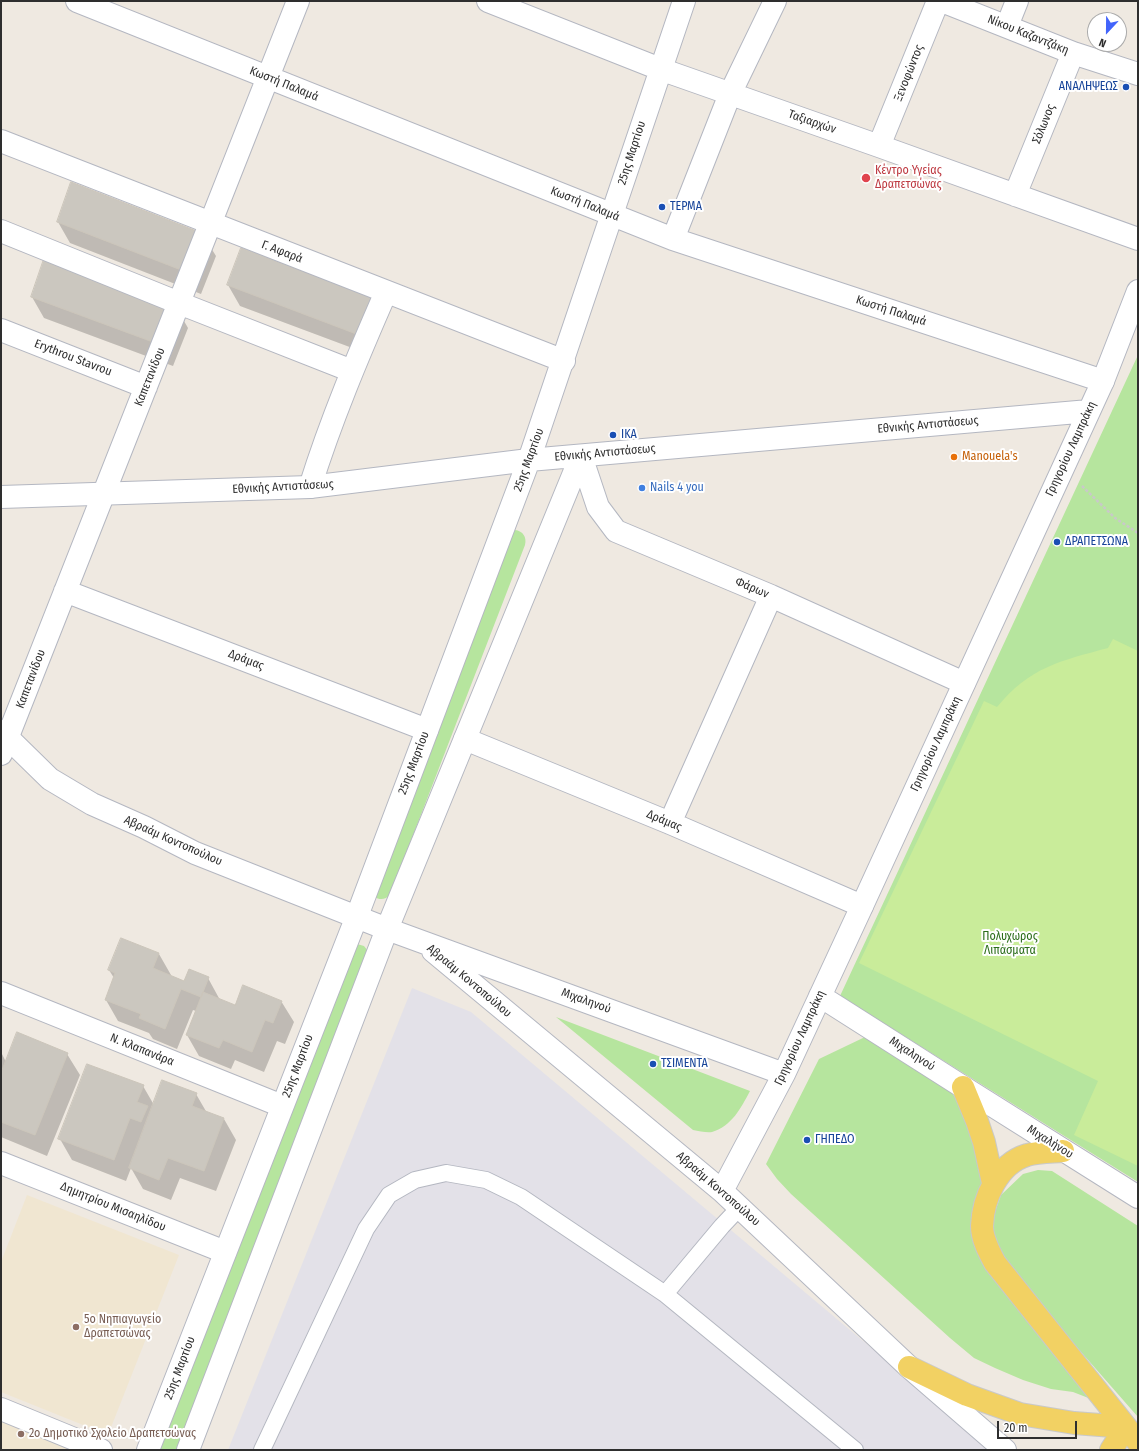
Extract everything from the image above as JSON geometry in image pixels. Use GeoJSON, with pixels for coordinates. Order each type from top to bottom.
{"type":"FeatureCollection","features":[{"type":"Feature","properties":{"kind":"main road"},"geometry":{"type":"LineString","coordinates":[[963,1087],[984,1142],[994,1183]]}},
{"type":"Feature","properties":{"kind":"main road"},"geometry":{"type":"LineString","coordinates":[[1063,1151],[1026,1156],[1009,1164],[994,1183],[986,1202],[982,1226],[986,1246],[995,1263],[1132,1434]]}},
{"type":"Feature","properties":{"kind":"main road"},"geometry":{"type":"LineString","coordinates":[[910,1367],[967,1395],[1020,1414],[1132,1434]]}},
{"type":"Feature","properties":{"kind":"main road"},"geometry":{"type":"LineString","coordinates":[[1112,1450],[1132,1434]]}},
{"type":"Feature","properties":{"kind":"street","name":"Κωστή Παλαμά"},"geometry":{"type":"LineString","coordinates":[[77,1],[673,239],[1103,381]]}},
{"type":"Feature","properties":{"kind":"street","name":"Καπετανίδου"},"geometry":{"type":"LineString","coordinates":[[3,741],[104,493],[298,1]]}},
{"type":"Feature","properties":{"kind":"street","name":"Ταξιαρχών"},"geometry":{"type":"LineString","coordinates":[[488,1],[660,69],[1138,239]]}},
{"type":"Feature","properties":{"kind":"street","name":"25ης Μαρτίου"},"geometry":{"type":"LineString","coordinates":[[148,1450],[357,916],[529,460],[564,361],[660,69],[684,1]]}},
{"type":"Feature","properties":{"kind":"street"},"geometry":{"type":"LineString","coordinates":[[673,239],[730,94],[775,1]]}},
{"type":"Feature","properties":{"kind":"street","name":"Ξενοφώντος"},"geometry":{"type":"LineString","coordinates":[[879,146],[938,1]]}},
{"type":"Feature","properties":{"kind":"street","name":"Νίκου Καζαντζάκη"},"geometry":{"type":"LineString","coordinates":[[942,1],[1074,53],[1138,74]]}},
{"type":"Feature","properties":{"kind":"street"},"geometry":{"type":"LineString","coordinates":[[1007,26],[1017,1]]}},
{"type":"Feature","properties":{"kind":"street","name":"Σόλωνος"},"geometry":{"type":"LineString","coordinates":[[1015,195],[1074,53]]}},
{"type":"Feature","properties":{"kind":"street","name":"Γ. Αφαρά"},"geometry":{"type":"LineString","coordinates":[[1,141],[564,361]]}},
{"type":"Feature","properties":{"kind":"street"},"geometry":{"type":"LineString","coordinates":[[1,232],[352,371]]}},
{"type":"Feature","properties":{"kind":"street","name":"Γρηγορίου Λαμπράκη"},"geometry":{"type":"LineString","coordinates":[[722,1191],[784,1074],[862,906],[1103,381],[1138,291]]}},
{"type":"Feature","properties":{"kind":"street"},"geometry":{"type":"LineString","coordinates":[[310,487],[322,449],[352,371],[386,292]]}},
{"type":"Feature","properties":{"kind":"street","name":"Erythrou Stavrou"},"geometry":{"type":"LineString","coordinates":[[1,330],[146,387]]}},
{"type":"Feature","properties":{"kind":"street","name":"Εθνικής Αντιστάσεως"},"geometry":{"type":"LineString","coordinates":[[1,497],[310,487],[529,460],[1089,411]]}},
{"type":"Feature","properties":{"kind":"street"},"geometry":{"type":"LineString","coordinates":[[188,1450],[387,929],[581,456]]}},
{"type":"Feature","properties":{"kind":"street","name":"Φάρων"},"geometry":{"type":"LineString","coordinates":[[581,456],[598,507],[616,532],[771,596],[964,683]]}},
{"type":"Feature","properties":{"kind":"street","name":"Δράμας"},"geometry":{"type":"LineString","coordinates":[[65,590],[427,730]]}},
{"type":"Feature","properties":{"kind":"street"},"geometry":{"type":"LineString","coordinates":[[670,823],[771,596]]}},
{"type":"Feature","properties":{"kind":"street","name":"Δράμας"},"geometry":{"type":"LineString","coordinates":[[465,739],[670,823],[862,906]]}},
{"type":"Feature","properties":{"kind":"street","name":"Αβραάμ Κοντοπούλου"},"geometry":{"type":"LineString","coordinates":[[3,741],[50,779],[92,804],[144,827],[195,853],[387,929]]}},
{"type":"Feature","properties":{"kind":"street","name":"Μιχαληνού"},"geometry":{"type":"LineString","coordinates":[[387,929],[784,1074]]}},
{"type":"Feature","properties":{"kind":"street","name":"Αβραάμ Κοντοπούλου"},"geometry":{"type":"LineString","coordinates":[[420,940],[722,1191],[910,1367],[1005,1450]]}},
{"type":"Feature","properties":{"kind":"street","name":"Ν. Κλαπανάρα"},"geometry":{"type":"LineString","coordinates":[[1,993],[282,1106]]}},
{"type":"Feature","properties":{"kind":"street","name":"Μιχαληνού"},"geometry":{"type":"LineString","coordinates":[[820,996],[963,1087]]}},
{"type":"Feature","properties":{"kind":"street","name":"Μιχαλήνου"},"geometry":{"type":"LineString","coordinates":[[963,1087],[1138,1197]]}},
{"type":"Feature","properties":{"kind":"street","name":"Δημητρίου Μισαηλίδου"},"geometry":{"type":"LineString","coordinates":[[1,1163],[225,1252]]}},
{"type":"Feature","properties":{"kind":"street"},"geometry":{"type":"LineString","coordinates":[[1,1409],[101,1450]]}},
{"type":"Feature","properties":{"kind":"lane"},"geometry":{"type":"LineString","coordinates":[[262,1450],[366,1229],[389,1195],[415,1180],[446,1173],[486,1180],[521,1197],[666,1294],[855,1450]]}},
{"type":"Feature","properties":{"kind":"lane"},"geometry":{"type":"LineString","coordinates":[[666,1294],[722,1226],[740,1207]]}},
{"type":"Feature","properties":{"kind":"path"},"geometry":{"type":"LineString","coordinates":[[1064,466],[1082,487],[1115,518],[1138,533]]}},
{"type":"Feature","properties":{"kind":"shaded area"},"geometry":{"type":"Polygon","coordinates":[[[412,988],[471,1012],[993,1450],[228,1450],[412,988]]]}},
{"type":"Feature","properties":{"kind":"shaded area","name":"5ο Νηπιαγωγείο Δραπετσώνας"},"geometry":{"type":"Polygon","coordinates":[[[27,1195],[179,1255],[108,1435],[1,1392],[1,1262],[27,1195]]]}},
{"type":"Feature","properties":{"kind":"shaded area","name":"2ο Δημοτικό Σχολείο Δραπετσώνας"},"geometry":{"type":"Polygon","coordinates":[[[1,1418],[81,1450],[1,1450],[1,1418]]]}},
{"type":"Feature","properties":{"kind":"green space","name":"Πολυχώρος Λιπάσματα"},"geometry":{"type":"Polygon","coordinates":[[[1138,355],[1138,1182],[840,996],[1138,355]]]}},
{"type":"Feature","properties":{"kind":"green space"},"geometry":{"type":"Polygon","coordinates":[[[515,530],[524,535],[525,545],[390,895],[384,899],[376,898],[374,897],[511,531],[515,530]]]}},
{"type":"Feature","properties":{"kind":"green space","name":"Πολυχώρος Λιπάσματα"},"geometry":{"type":"Polygon","coordinates":[[[1113,639],[1138,651],[1138,1166],[1074,1135],[1098,1081],[859,963],[984,701],[997,707],[1009,694],[1034,674],[1060,662],[1108,648],[1113,639]]]}},
{"type":"Feature","properties":{"kind":"green space"},"geometry":{"type":"Polygon","coordinates":[[[357,944],[364,946],[368,951],[178,1450],[155,1450],[357,944]]]}},
{"type":"Feature","properties":{"kind":"green space"},"geometry":{"type":"Polygon","coordinates":[[[556,1017],[750,1091],[735,1116],[725,1125],[712,1132],[693,1130],[556,1017]]]}},
{"type":"Feature","properties":{"kind":"green space"},"geometry":{"type":"Polygon","coordinates":[[[865,1037],[944,1086],[963,1104],[984,1175],[974,1214],[1091,1399],[1073,1392],[1051,1389],[1023,1380],[974,1358],[791,1194],[766,1164],[819,1059],[865,1037]]]}},
{"type":"Feature","properties":{"kind":"green space"},"geometry":{"type":"Polygon","coordinates":[[[1038,1170],[1052,1171],[1138,1226],[1138,1417],[1018,1280],[1001,1257],[992,1236],[992,1220],[1001,1195],[1023,1174],[1038,1170]]]}},
{"type":"Feature","properties":{"kind":"building"},"geometry":{"type":"Polygon","coordinates":[[[71,182],[204,234],[189,273],[57,222],[71,182]]]}},
{"type":"Feature","properties":{"kind":"building"},"geometry":{"type":"Polygon","coordinates":[[[241,248],[374,298],[359,335],[227,285],[241,248]]]}},
{"type":"Feature","properties":{"kind":"building"},"geometry":{"type":"Polygon","coordinates":[[[44,259],[176,307],[161,345],[31,297],[44,259]]]}},
{"type":"Feature","properties":{"kind":"building"},"geometry":{"type":"Polygon","coordinates":[[[121,938],[159,953],[153,968],[184,981],[189,969],[209,977],[201,997],[181,989],[165,1029],[139,1018],[141,1014],[105,1000],[115,973],[108,970],[121,938]]]}},
{"type":"Feature","properties":{"kind":"building"},"geometry":{"type":"Polygon","coordinates":[[[243,985],[282,1001],[273,1023],[265,1020],[252,1052],[223,1040],[219,1048],[186,1035],[203,992],[235,1005],[243,985]]]}},
{"type":"Feature","properties":{"kind":"building"},"geometry":{"type":"Polygon","coordinates":[[[17,1032],[68,1053],[35,1135],[1,1122],[1,1073],[17,1032]]]}},
{"type":"Feature","properties":{"kind":"building"},"geometry":{"type":"Polygon","coordinates":[[[87,1064],[144,1085],[137,1102],[148,1106],[141,1122],[130,1118],[114,1160],[58,1139],[87,1064]]]}},
{"type":"Feature","properties":{"kind":"building"},"geometry":{"type":"Polygon","coordinates":[[[162,1080],[197,1093],[192,1106],[224,1118],[204,1171],[168,1158],[159,1180],[129,1168],[162,1080]]]}},
{"type":"Feature","properties":{"kind":"place","name":"ΑΝΑΛΗΨΕΩΣ"},"geometry":{"type":"Point","coordinates":[1126,87]}},
{"type":"Feature","properties":{"kind":"place","name":"Κέντρο Υγείας Δραπετσώνας"},"geometry":{"type":"Point","coordinates":[866,178]}},
{"type":"Feature","properties":{"kind":"place","name":"ΤΕΡΜΑ"},"geometry":{"type":"Point","coordinates":[662,207]}},
{"type":"Feature","properties":{"kind":"place","name":"ΙΚΑ"},"geometry":{"type":"Point","coordinates":[613,435]}},
{"type":"Feature","properties":{"kind":"place","name":"Manouela's"},"geometry":{"type":"Point","coordinates":[954,457]}},
{"type":"Feature","properties":{"kind":"place","name":"Nails 4 you"},"geometry":{"type":"Point","coordinates":[642,488]}},
{"type":"Feature","properties":{"kind":"place","name":"ΔΡΑΠΕΤΣΩΝΑ"},"geometry":{"type":"Point","coordinates":[1057,542]}},
{"type":"Feature","properties":{"kind":"place","name":"ΤΣΙΜΕΝΤΑ"},"geometry":{"type":"Point","coordinates":[653,1064]}},
{"type":"Feature","properties":{"kind":"place","name":"ΓΗΠΕΔΟ"},"geometry":{"type":"Point","coordinates":[807,1140]}},
{"type":"Feature","properties":{"kind":"place","name":"5ο Νηπιαγωγείο Δραπετσώνας"},"geometry":{"type":"Point","coordinates":[76,1327]}},
{"type":"Feature","properties":{"kind":"place","name":"2ο Δημοτικό Σχολείο Δραπετσώνας"},"geometry":{"type":"Point","coordinates":[21,1434]}}]}
